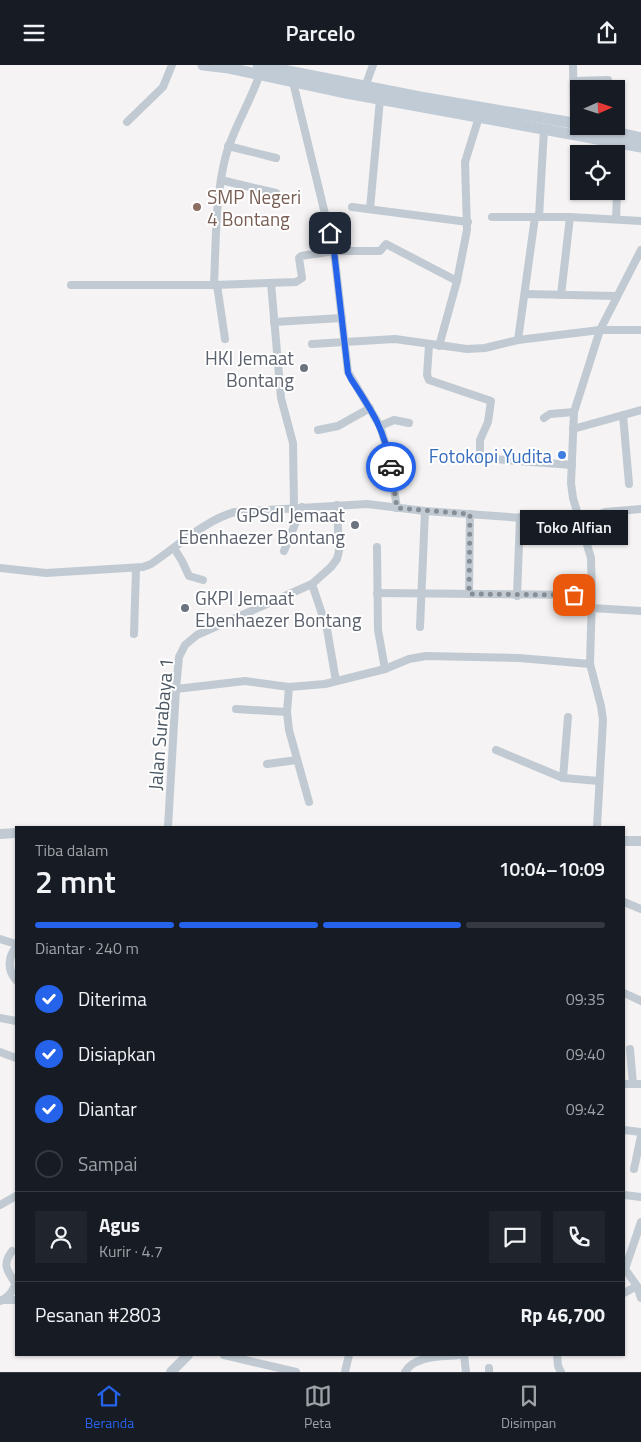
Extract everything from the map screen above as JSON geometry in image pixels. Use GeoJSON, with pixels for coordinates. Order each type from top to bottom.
{"type":"FeatureCollection","features":[{"type":"Feature","properties":{"kind":"main road"},"geometry":{"type":"LineString","coordinates":[[203,65],[229,68],[260,68],[570,122]]}},
{"type":"Feature","properties":{"kind":"main road"},"geometry":{"type":"LineString","coordinates":[[260,68],[293,82],[641,147]]}},
{"type":"Feature","properties":{"kind":"main road"},"geometry":{"type":"LineString","coordinates":[[625,134],[641,137]]}},
{"type":"Feature","properties":{"kind":"street"},"geometry":{"type":"LineString","coordinates":[[127,122],[163,87],[172,65]]}},
{"type":"Feature","properties":{"kind":"street"},"geometry":{"type":"LineString","coordinates":[[366,87],[374,65]]}},
{"type":"Feature","properties":{"kind":"street"},"geometry":{"type":"LineString","coordinates":[[573,65],[574,80]]}},
{"type":"Feature","properties":{"kind":"street"},"geometry":{"type":"LineString","coordinates":[[225,339],[215,285],[221,180],[228,146],[260,68]]}},
{"type":"Feature","properties":{"kind":"street"},"geometry":{"type":"LineString","coordinates":[[293,82],[334,251],[347,365],[351,379],[380,426],[388,451],[397,508]]}},
{"type":"Feature","properties":{"kind":"street"},"geometry":{"type":"LineString","coordinates":[[370,209],[380,99]]}},
{"type":"Feature","properties":{"kind":"street"},"geometry":{"type":"LineString","coordinates":[[439,347],[457,281],[468,222],[464,182],[465,162],[479,117]]}},
{"type":"Feature","properties":{"kind":"street"},"geometry":{"type":"LineString","coordinates":[[518,340],[537,217],[544,129]]}},
{"type":"Feature","properties":{"kind":"street"},"geometry":{"type":"LineString","coordinates":[[616,219],[619,143]]}},
{"type":"Feature","properties":{"kind":"street"},"geometry":{"type":"LineString","coordinates":[[228,146],[276,158]]}},
{"type":"Feature","properties":{"kind":"street"},"geometry":{"type":"LineString","coordinates":[[221,180],[276,193]]}},
{"type":"Feature","properties":{"kind":"street"},"geometry":{"type":"LineString","coordinates":[[352,207],[468,222]]}},
{"type":"Feature","properties":{"kind":"street"},"geometry":{"type":"LineString","coordinates":[[492,217],[570,217],[641,221]]}},
{"type":"Feature","properties":{"kind":"street"},"geometry":{"type":"LineString","coordinates":[[561,295],[570,217]]}},
{"type":"Feature","properties":{"kind":"street"},"geometry":{"type":"LineString","coordinates":[[71,285],[215,285],[300,281],[302,274],[299,258],[301,256],[334,251],[380,251],[387,244],[457,281]]}},
{"type":"Feature","properties":{"kind":"street"},"geometry":{"type":"LineString","coordinates":[[598,826],[603,720],[590,664],[592,558],[573,498],[571,483],[574,412],[600,329],[641,250]]}},
{"type":"Feature","properties":{"kind":"street"},"geometry":{"type":"LineString","coordinates":[[271,283],[282,398],[293,443],[298,507],[284,551]]}},
{"type":"Feature","properties":{"kind":"street"},"geometry":{"type":"LineString","coordinates":[[525,293],[617,296]]}},
{"type":"Feature","properties":{"kind":"street"},"geometry":{"type":"LineString","coordinates":[[274,322],[342,318]]}},
{"type":"Feature","properties":{"kind":"street"},"geometry":{"type":"LineString","coordinates":[[312,344],[395,339],[439,347],[474,349],[518,340],[600,329],[641,330]]}},
{"type":"Feature","properties":{"kind":"street"},"geometry":{"type":"LineString","coordinates":[[429,345],[427,375],[429,380],[490,400],[492,403],[488,422],[480,440],[480,458],[572,465]]}},
{"type":"Feature","properties":{"kind":"street"},"geometry":{"type":"LineString","coordinates":[[318,430],[338,426],[370,408]]}},
{"type":"Feature","properties":{"kind":"street"},"geometry":{"type":"LineString","coordinates":[[574,429],[641,410]]}},
{"type":"Feature","properties":{"kind":"street"},"geometry":{"type":"LineString","coordinates":[[544,417],[550,414],[574,412]]}},
{"type":"Feature","properties":{"kind":"street"},"geometry":{"type":"LineString","coordinates":[[623,415],[629,484]]}},
{"type":"Feature","properties":{"kind":"street"},"geometry":{"type":"LineString","coordinates":[[380,426],[394,420],[409,423]]}},
{"type":"Feature","properties":{"kind":"street","name":"Jalan Surabaya 1"},"geometry":{"type":"LineString","coordinates":[[168,826],[176,689],[179,657],[185,645],[189,640],[312,584],[331,567],[339,555],[340,546],[336,505]]}},
{"type":"Feature","properties":{"kind":"street"},"geometry":{"type":"LineString","coordinates":[[0,568],[46,573],[136,569],[151,564],[210,523],[227,514],[298,507],[381,505],[425,511],[580,522],[605,512],[641,509]]}},
{"type":"Feature","properties":{"kind":"street"},"geometry":{"type":"LineString","coordinates":[[420,627],[425,511]]}},
{"type":"Feature","properties":{"kind":"street"},"geometry":{"type":"LineString","coordinates":[[469,594],[470,514]]}},
{"type":"Feature","properties":{"kind":"street"},"geometry":{"type":"LineString","coordinates":[[517,595],[520,517]]}},
{"type":"Feature","properties":{"kind":"street"},"geometry":{"type":"LineString","coordinates":[[377,547],[378,630],[385,669]]}},
{"type":"Feature","properties":{"kind":"street"},"geometry":{"type":"LineString","coordinates":[[174,548],[190,576],[203,580]]}},
{"type":"Feature","properties":{"kind":"street"},"geometry":{"type":"LineString","coordinates":[[134,634],[136,569]]}},
{"type":"Feature","properties":{"kind":"street"},"geometry":{"type":"LineString","coordinates":[[312,584],[327,629],[336,681]]}},
{"type":"Feature","properties":{"kind":"street"},"geometry":{"type":"LineString","coordinates":[[377,593],[592,595]]}},
{"type":"Feature","properties":{"kind":"street"},"geometry":{"type":"LineString","coordinates":[[592,608],[641,611]]}},
{"type":"Feature","properties":{"kind":"street"},"geometry":{"type":"LineString","coordinates":[[176,689],[250,681],[289,687],[336,681],[385,669],[409,659],[436,656],[519,658],[590,664]]}},
{"type":"Feature","properties":{"kind":"street"},"geometry":{"type":"LineString","coordinates":[[289,687],[287,712],[289,730],[309,802]]}},
{"type":"Feature","properties":{"kind":"street"},"geometry":{"type":"LineString","coordinates":[[236,709],[287,712]]}},
{"type":"Feature","properties":{"kind":"street"},"geometry":{"type":"LineString","coordinates":[[563,778],[568,717]]}},
{"type":"Feature","properties":{"kind":"street"},"geometry":{"type":"LineString","coordinates":[[496,750],[563,778],[599,781]]}},
{"type":"Feature","properties":{"kind":"street"},"geometry":{"type":"LineString","coordinates":[[267,764],[297,760]]}},
{"type":"Feature","properties":{"kind":"street"},"geometry":{"type":"LineString","coordinates":[[1,834],[15,833]]}},
{"type":"Feature","properties":{"kind":"street"},"geometry":{"type":"LineString","coordinates":[[625,841],[641,841]]}},
{"type":"Feature","properties":{"kind":"street"},"geometry":{"type":"LineString","coordinates":[[625,902],[641,909]]}},
{"type":"Feature","properties":{"kind":"street"},"geometry":{"type":"LineString","coordinates":[[15,948],[10,961],[11,973],[15,979]]}},
{"type":"Feature","properties":{"kind":"street"},"geometry":{"type":"LineString","coordinates":[[625,993],[641,1001]]}},
{"type":"Feature","properties":{"kind":"street"},"geometry":{"type":"LineString","coordinates":[[0,1018],[15,1021]]}},
{"type":"Feature","properties":{"kind":"street"},"geometry":{"type":"LineString","coordinates":[[630,1049],[637,1084]]}},
{"type":"Feature","properties":{"kind":"street"},"geometry":{"type":"LineString","coordinates":[[0,1051],[15,1058]]}},
{"type":"Feature","properties":{"kind":"street"},"geometry":{"type":"LineString","coordinates":[[625,1130],[641,1131]]}},
{"type":"Feature","properties":{"kind":"street"},"geometry":{"type":"LineString","coordinates":[[634,1169],[641,1136]]}},
{"type":"Feature","properties":{"kind":"street"},"geometry":{"type":"LineString","coordinates":[[625,1195],[641,1197]]}},
{"type":"Feature","properties":{"kind":"street"},"geometry":{"type":"LineString","coordinates":[[3,1204],[15,1198]]}},
{"type":"Feature","properties":{"kind":"street"},"geometry":{"type":"LineString","coordinates":[[625,1265],[641,1222]]}},
{"type":"Feature","properties":{"kind":"street"},"geometry":{"type":"LineString","coordinates":[[12,1251],[6,1263],[6,1269],[15,1282]]}},
{"type":"Feature","properties":{"kind":"street"},"geometry":{"type":"LineString","coordinates":[[625,1270],[639,1291],[625,1293]]}},
{"type":"Feature","properties":{"kind":"street"},"geometry":{"type":"LineString","coordinates":[[1,1301],[13,1292],[15,1286]]}},
{"type":"Feature","properties":{"kind":"street"},"geometry":{"type":"LineString","coordinates":[[1,1301],[15,1300]]}},
{"type":"Feature","properties":{"kind":"street"},"geometry":{"type":"LineString","coordinates":[[171,1372],[187,1356]]}},
{"type":"Feature","properties":{"kind":"street"},"geometry":{"type":"LineString","coordinates":[[228,1356],[296,1372]]}},
{"type":"Feature","properties":{"kind":"street"},"geometry":{"type":"LineString","coordinates":[[345,1372],[348,1356]]}},
{"type":"Feature","properties":{"kind":"street"},"geometry":{"type":"LineString","coordinates":[[557,1356],[561,1372]]}},
{"type":"Feature","properties":{"kind":"street"},"geometry":{"type":"LineString","coordinates":[[405,1372],[421,1357],[462,1360]]}},
{"type":"Feature","properties":{"kind":"way so far"},"geometry":{"type":"LineString","coordinates":[[391,467],[397,508],[470,514],[469,594],[574,595]]}},
{"type":"Feature","properties":{"kind":"place","name":"SMP Negeri 4 Bontang"},"geometry":{"type":"Point","coordinates":[197,207]}},
{"type":"Feature","properties":{"kind":"place","name":"HKI Jemaat Bontang"},"geometry":{"type":"Point","coordinates":[304,368]}},
{"type":"Feature","properties":{"kind":"place","name":"Fotokopi Yudita"},"geometry":{"type":"Point","coordinates":[562,455]}},
{"type":"Feature","properties":{"kind":"place","name":"GPSdI Jemaat Ebenhaezer Bontang"},"geometry":{"type":"Point","coordinates":[355,525]}},
{"type":"Feature","properties":{"kind":"place","name":"Toko Alfian"},"geometry":{"type":"Point","coordinates":[574,595]}},
{"type":"Feature","properties":{"kind":"place","name":"GKPI Jemaat Ebenhaezer Bontang"},"geometry":{"type":"Point","coordinates":[185,608]}},
{"type":"Feature","properties":{"kind":"route"},"geometry":{"type":"LineString","coordinates":[[330,233],[334,251],[348,373],[380,426],[391,467]]}}]}
